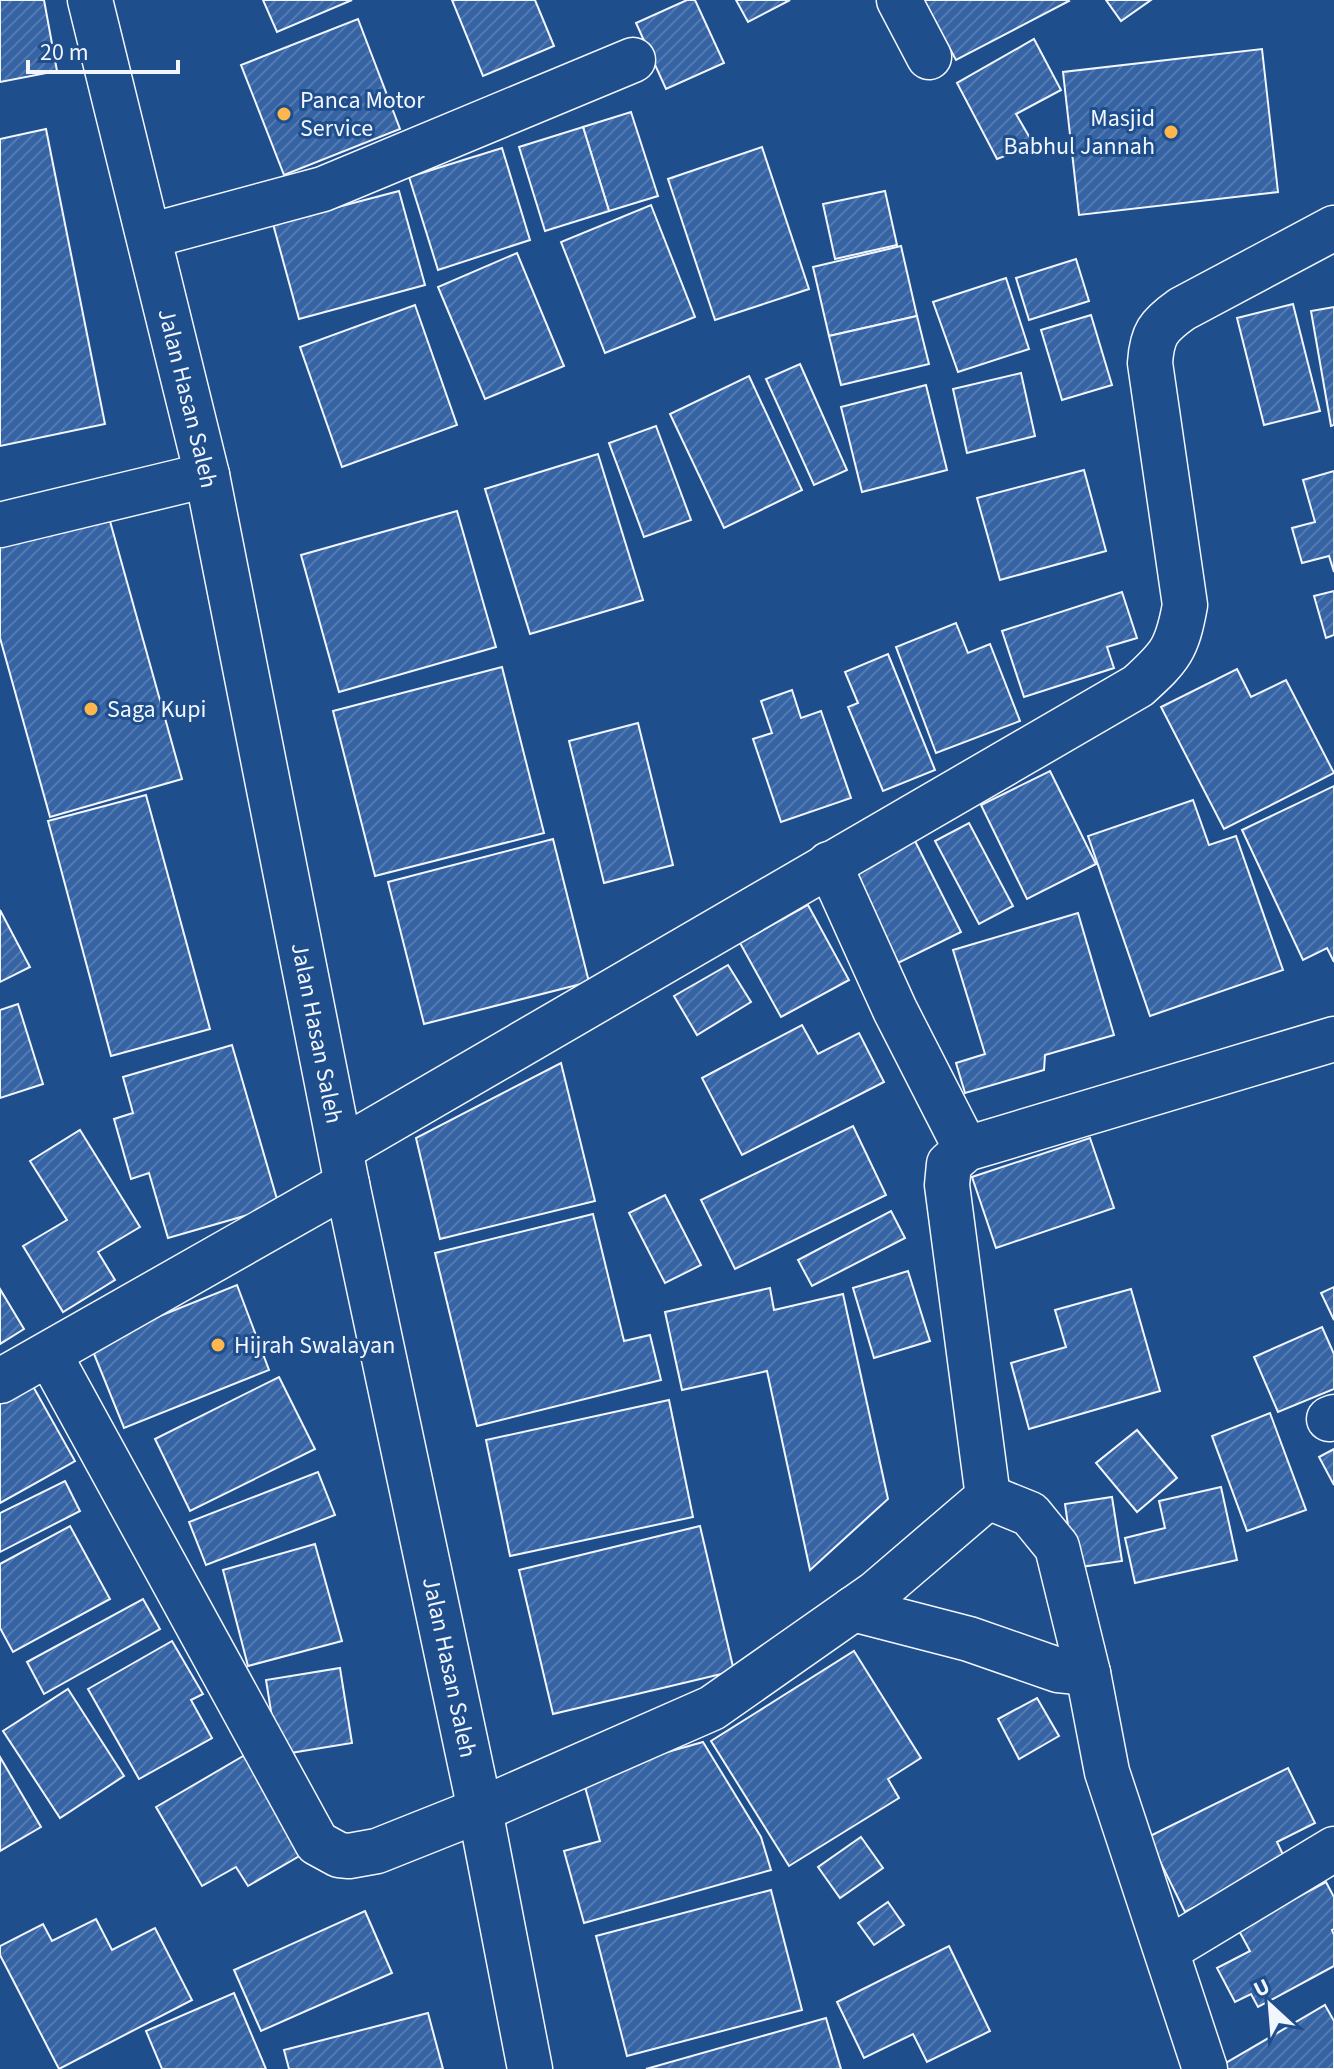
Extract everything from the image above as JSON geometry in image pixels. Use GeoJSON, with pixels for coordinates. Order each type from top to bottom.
{"type":"FeatureCollection","features":[{"type":"Feature","properties":{"kind":"street","name":"Jalan Hasan Saleh"},"geometry":{"type":"LineString","coordinates":[[90,0],[207,475],[344,1166],[480,1810],[530,2069]]}},
{"type":"Feature","properties":{"kind":"street"},"geometry":{"type":"LineString","coordinates":[[899,0],[929,57]]}},
{"type":"Feature","properties":{"kind":"street"},"geometry":{"type":"LineString","coordinates":[[149,236],[323,189],[633,60]]}},
{"type":"Feature","properties":{"kind":"street"},"geometry":{"type":"LineString","coordinates":[[0,1381],[49,1354],[829,864],[1138,686],[1163,664],[1179,638],[1185,605],[1150,363],[1152,340],[1164,322],[1182,309],[1334,228]]}},
{"type":"Feature","properties":{"kind":"street"},"geometry":{"type":"LineString","coordinates":[[0,525],[207,475]]}},
{"type":"Feature","properties":{"kind":"street"},"geometry":{"type":"LineString","coordinates":[[829,864],[895,1010],[966,1149]]}},
{"type":"Feature","properties":{"kind":"street"},"geometry":{"type":"LineString","coordinates":[[988,1497],[947,1185],[949,1164],[966,1149],[1334,1039]]}},
{"type":"Feature","properties":{"kind":"street"},"geometry":{"type":"LineString","coordinates":[[49,1354],[317,1843],[339,1855],[377,1851],[480,1810],[712,1708],[876,1593],[988,1497]]}},
{"type":"Feature","properties":{"kind":"street"},"geometry":{"type":"LineString","coordinates":[[988,1497],[1030,1514],[1057,1547],[1088,1673],[1107,1772],[1205,2069]]}},
{"type":"Feature","properties":{"kind":"street"},"geometry":{"type":"LineString","coordinates":[[853,1609],[969,1639],[1058,1670],[1088,1673]]}},
{"type":"Feature","properties":{"kind":"street"},"geometry":{"type":"LineString","coordinates":[[1167,1950],[1334,1849]]}},
{"type":"Feature","properties":{"kind":"building"},"geometry":{"type":"Polygon","coordinates":[[[0,0],[44,0],[57,71],[0,82],[0,0]]]}},
{"type":"Feature","properties":{"kind":"building"},"geometry":{"type":"Polygon","coordinates":[[[263,0],[352,0],[277,32],[263,0]]]}},
{"type":"Feature","properties":{"kind":"building"},"geometry":{"type":"Polygon","coordinates":[[[452,0],[535,0],[554,46],[483,76],[452,0]]]}},
{"type":"Feature","properties":{"kind":"building"},"geometry":{"type":"Polygon","coordinates":[[[687,0],[695,0],[724,63],[666,89],[636,23],[687,0]]]}},
{"type":"Feature","properties":{"kind":"building"},"geometry":{"type":"Polygon","coordinates":[[[736,0],[790,0],[748,22],[736,0]]]}},
{"type":"Feature","properties":{"kind":"building"},"geometry":{"type":"Polygon","coordinates":[[[924,0],[1068,0],[1069,1],[956,60],[924,0]]]}},
{"type":"Feature","properties":{"kind":"building"},"geometry":{"type":"Polygon","coordinates":[[[1106,0],[1151,0],[1121,21],[1106,0]]]}},
{"type":"Feature","properties":{"kind":"building"},"geometry":{"type":"Polygon","coordinates":[[[358,19],[400,129],[284,175],[241,65],[358,19]]]}},
{"type":"Feature","properties":{"kind":"building"},"geometry":{"type":"Polygon","coordinates":[[[1034,39],[1061,90],[1016,114],[1034,145],[997,159],[957,83],[1034,39]]]}},
{"type":"Feature","properties":{"kind":"building","name":"Masjid Babhul Jannah"},"geometry":{"type":"Polygon","coordinates":[[[1262,49],[1278,192],[1079,215],[1063,72],[1262,49]]]}},
{"type":"Feature","properties":{"kind":"building"},"geometry":{"type":"Polygon","coordinates":[[[631,112],[658,196],[609,211],[583,127],[631,112]]]}},
{"type":"Feature","properties":{"kind":"building"},"geometry":{"type":"Polygon","coordinates":[[[583,127],[609,211],[545,231],[519,147],[583,127]]]}},
{"type":"Feature","properties":{"kind":"building"},"geometry":{"type":"Polygon","coordinates":[[[46,129],[105,424],[0,446],[0,139],[46,129]]]}},
{"type":"Feature","properties":{"kind":"building"},"geometry":{"type":"Polygon","coordinates":[[[762,147],[809,289],[715,320],[668,179],[762,147]]]}},
{"type":"Feature","properties":{"kind":"building"},"geometry":{"type":"Polygon","coordinates":[[[502,148],[530,240],[438,270],[409,177],[502,148]]]}},
{"type":"Feature","properties":{"kind":"building"},"geometry":{"type":"Polygon","coordinates":[[[399,191],[425,285],[299,319],[273,224],[399,191]]]}},
{"type":"Feature","properties":{"kind":"building"},"geometry":{"type":"Polygon","coordinates":[[[885,191],[897,245],[835,259],[823,204],[885,191]]]}},
{"type":"Feature","properties":{"kind":"building"},"geometry":{"type":"Polygon","coordinates":[[[651,205],[695,317],[605,353],[561,242],[651,205]]]}},
{"type":"Feature","properties":{"kind":"building"},"geometry":{"type":"Polygon","coordinates":[[[901,246],[917,316],[829,336],[813,267],[901,246]]]}},
{"type":"Feature","properties":{"kind":"building"},"geometry":{"type":"Polygon","coordinates":[[[517,253],[564,366],[485,399],[438,287],[517,253]]]}},
{"type":"Feature","properties":{"kind":"building"},"geometry":{"type":"Polygon","coordinates":[[[1076,259],[1089,301],[1029,320],[1016,278],[1076,259]]]}},
{"type":"Feature","properties":{"kind":"building"},"geometry":{"type":"Polygon","coordinates":[[[1006,278],[1029,349],[958,372],[933,302],[1006,278]]]}},
{"type":"Feature","properties":{"kind":"building"},"geometry":{"type":"Polygon","coordinates":[[[1293,304],[1320,411],[1264,425],[1237,318],[1293,304]]]}},
{"type":"Feature","properties":{"kind":"building"},"geometry":{"type":"Polygon","coordinates":[[[415,305],[457,425],[342,467],[300,347],[415,305]]]}},
{"type":"Feature","properties":{"kind":"building"},"geometry":{"type":"Polygon","coordinates":[[[1334,307],[1334,425],[1331,426],[1311,311],[1334,307]]]}},
{"type":"Feature","properties":{"kind":"building"},"geometry":{"type":"Polygon","coordinates":[[[1091,315],[1112,385],[1062,400],[1041,330],[1091,315]]]}},
{"type":"Feature","properties":{"kind":"building"},"geometry":{"type":"Polygon","coordinates":[[[917,316],[929,364],[841,385],[829,336],[917,316]]]}},
{"type":"Feature","properties":{"kind":"building"},"geometry":{"type":"Polygon","coordinates":[[[800,364],[847,470],[814,485],[766,379],[800,364]]]}},
{"type":"Feature","properties":{"kind":"building"},"geometry":{"type":"Polygon","coordinates":[[[1021,373],[1035,436],[967,453],[953,389],[1021,373]]]}},
{"type":"Feature","properties":{"kind":"building"},"geometry":{"type":"Polygon","coordinates":[[[749,376],[802,490],[724,528],[670,414],[749,376]]]}},
{"type":"Feature","properties":{"kind":"building"},"geometry":{"type":"Polygon","coordinates":[[[926,385],[947,470],[862,492],[841,407],[926,385]]]}},
{"type":"Feature","properties":{"kind":"building"},"geometry":{"type":"Polygon","coordinates":[[[656,426],[691,520],[644,537],[609,443],[656,426]]]}},
{"type":"Feature","properties":{"kind":"building"},"geometry":{"type":"Polygon","coordinates":[[[598,454],[643,600],[530,634],[485,489],[598,454]]]}},
{"type":"Feature","properties":{"kind":"building"},"geometry":{"type":"Polygon","coordinates":[[[1084,470],[1106,551],[1000,580],[977,498],[1084,470]]]}},
{"type":"Feature","properties":{"kind":"building"},"geometry":{"type":"Polygon","coordinates":[[[1334,471],[1334,572],[1329,556],[1302,563],[1292,528],[1315,522],[1303,480],[1334,471]]]}},
{"type":"Feature","properties":{"kind":"building"},"geometry":{"type":"Polygon","coordinates":[[[457,511],[496,647],[339,692],[301,555],[457,511]]]}},
{"type":"Feature","properties":{"kind":"building","name":"Saga Kupi"},"geometry":{"type":"Polygon","coordinates":[[[108,514],[182,779],[50,817],[0,638],[0,545],[108,514]]]}},
{"type":"Feature","properties":{"kind":"building"},"geometry":{"type":"Polygon","coordinates":[[[1334,591],[1334,635],[1326,638],[1314,596],[1334,591]]]}},
{"type":"Feature","properties":{"kind":"building"},"geometry":{"type":"Polygon","coordinates":[[[1122,592],[1137,638],[1107,647],[1114,668],[1024,697],[1002,631],[1122,592]]]}},
{"type":"Feature","properties":{"kind":"building"},"geometry":{"type":"Polygon","coordinates":[[[956,623],[968,653],[990,644],[1020,721],[936,753],[896,647],[956,623]]]}},
{"type":"Feature","properties":{"kind":"building"},"geometry":{"type":"Polygon","coordinates":[[[888,654],[935,770],[883,791],[848,707],[858,703],[845,672],[888,654]]]}},
{"type":"Feature","properties":{"kind":"building"},"geometry":{"type":"Polygon","coordinates":[[[502,667],[544,833],[375,876],[333,711],[502,667]]]}},
{"type":"Feature","properties":{"kind":"building"},"geometry":{"type":"Polygon","coordinates":[[[1237,669],[1251,697],[1286,680],[1334,773],[1224,829],[1161,707],[1237,669]]]}},
{"type":"Feature","properties":{"kind":"building"},"geometry":{"type":"Polygon","coordinates":[[[792,690],[801,718],[821,711],[851,798],[781,822],[753,739],[772,733],[761,701],[792,690]]]}},
{"type":"Feature","properties":{"kind":"building"},"geometry":{"type":"Polygon","coordinates":[[[638,723],[673,865],[604,883],[569,741],[638,723]]]}},
{"type":"Feature","properties":{"kind":"building"},"geometry":{"type":"Polygon","coordinates":[[[1050,771],[1096,864],[1027,899],[981,805],[1050,771]]]}},
{"type":"Feature","properties":{"kind":"building"},"geometry":{"type":"Polygon","coordinates":[[[1334,786],[1334,962],[1327,948],[1303,960],[1242,830],[1334,786]]]}},
{"type":"Feature","properties":{"kind":"building"},"geometry":{"type":"Polygon","coordinates":[[[146,795],[210,1029],[111,1056],[48,821],[146,795]]]}},
{"type":"Feature","properties":{"kind":"building"},"geometry":{"type":"Polygon","coordinates":[[[1193,800],[1209,845],[1236,836],[1283,970],[1150,1016],[1088,836],[1193,800]]]}},
{"type":"Feature","properties":{"kind":"building"},"geometry":{"type":"Polygon","coordinates":[[[969,823],[1013,906],[979,924],[935,841],[969,823]]]}},
{"type":"Feature","properties":{"kind":"building"},"geometry":{"type":"Polygon","coordinates":[[[913,837],[961,932],[892,966],[845,871],[913,837]]]}},
{"type":"Feature","properties":{"kind":"building"},"geometry":{"type":"Polygon","coordinates":[[[553,839],[589,982],[424,1024],[388,882],[553,839]]]}},
{"type":"Feature","properties":{"kind":"building"},"geometry":{"type":"Polygon","coordinates":[[[808,905],[849,980],[781,1017],[740,943],[808,905]]]}},
{"type":"Feature","properties":{"kind":"building"},"geometry":{"type":"Polygon","coordinates":[[[0,910],[30,967],[0,982],[0,910]]]}},
{"type":"Feature","properties":{"kind":"building"},"geometry":{"type":"Polygon","coordinates":[[[1078,913],[1114,1035],[1045,1055],[1044,1070],[965,1093],[956,1063],[985,1054],[953,950],[1078,913]]]}},
{"type":"Feature","properties":{"kind":"building"},"geometry":{"type":"Polygon","coordinates":[[[728,965],[751,1002],[697,1035],[674,996],[728,965]]]}},
{"type":"Feature","properties":{"kind":"building"},"geometry":{"type":"Polygon","coordinates":[[[18,1004],[43,1084],[0,1098],[0,1010],[18,1004]]]}},
{"type":"Feature","properties":{"kind":"building"},"geometry":{"type":"Polygon","coordinates":[[[802,1025],[818,1054],[859,1033],[884,1082],[742,1155],[702,1078],[802,1025]]]}},
{"type":"Feature","properties":{"kind":"building"},"geometry":{"type":"Polygon","coordinates":[[[232,1045],[279,1206],[168,1238],[149,1173],[131,1179],[114,1119],[133,1113],[123,1077],[232,1045]]]}},
{"type":"Feature","properties":{"kind":"building"},"geometry":{"type":"Polygon","coordinates":[[[561,1063],[595,1201],[440,1239],[416,1138],[561,1063]]]}},
{"type":"Feature","properties":{"kind":"building"},"geometry":{"type":"Polygon","coordinates":[[[853,1126],[886,1195],[735,1269],[701,1200],[853,1126]]]}},
{"type":"Feature","properties":{"kind":"building"},"geometry":{"type":"Polygon","coordinates":[[[80,1130],[140,1227],[98,1252],[115,1280],[63,1312],[23,1246],[67,1220],[30,1161],[80,1130]]]}},
{"type":"Feature","properties":{"kind":"building"},"geometry":{"type":"Polygon","coordinates":[[[1090,1138],[1114,1208],[996,1248],[972,1177],[1090,1138]]]}},
{"type":"Feature","properties":{"kind":"building"},"geometry":{"type":"Polygon","coordinates":[[[665,1195],[701,1265],[665,1283],[629,1213],[665,1195]]]}},
{"type":"Feature","properties":{"kind":"building"},"geometry":{"type":"Polygon","coordinates":[[[891,1211],[905,1238],[812,1286],[798,1260],[891,1211]]]}},
{"type":"Feature","properties":{"kind":"building"},"geometry":{"type":"Polygon","coordinates":[[[593,1214],[624,1341],[650,1335],[661,1380],[477,1426],[435,1253],[593,1214]]]}},
{"type":"Feature","properties":{"kind":"building"},"geometry":{"type":"Polygon","coordinates":[[[908,1271],[930,1341],[874,1358],[853,1288],[908,1271]]]}},
{"type":"Feature","properties":{"kind":"building"},"geometry":{"type":"Polygon","coordinates":[[[237,1285],[269,1370],[124,1428],[90,1344],[237,1285]]]}},
{"type":"Feature","properties":{"kind":"building"},"geometry":{"type":"Polygon","coordinates":[[[1334,1287],[1334,1320],[1321,1293],[1334,1287]]]}},
{"type":"Feature","properties":{"kind":"building"},"geometry":{"type":"Polygon","coordinates":[[[770,1288],[774,1310],[843,1294],[888,1499],[810,1570],[767,1371],[682,1390],[665,1312],[770,1288]]]}},
{"type":"Feature","properties":{"kind":"building"},"geometry":{"type":"Polygon","coordinates":[[[0,1289],[24,1329],[0,1344],[0,1289]]]}},
{"type":"Feature","properties":{"kind":"building"},"geometry":{"type":"Polygon","coordinates":[[[1131,1289],[1160,1391],[1029,1429],[1011,1363],[1066,1347],[1055,1310],[1131,1289]]]}},
{"type":"Feature","properties":{"kind":"building"},"geometry":{"type":"Polygon","coordinates":[[[1322,1327],[1334,1354],[1334,1389],[1278,1412],[1254,1357],[1322,1327]]]}},
{"type":"Feature","properties":{"kind":"building"},"geometry":{"type":"Polygon","coordinates":[[[279,1377],[315,1449],[190,1511],[155,1439],[279,1377]]]}},
{"type":"Feature","properties":{"kind":"building"},"geometry":{"type":"Polygon","coordinates":[[[30,1381],[75,1461],[0,1503],[0,1399],[30,1381]]]}},
{"type":"Feature","properties":{"kind":"building"},"geometry":{"type":"Polygon","coordinates":[[[669,1400],[693,1517],[510,1556],[486,1440],[669,1400]]]}},
{"type":"Feature","properties":{"kind":"building"},"geometry":{"type":"Polygon","coordinates":[[[1270,1413],[1306,1510],[1247,1531],[1212,1436],[1270,1413]]]}},
{"type":"Feature","properties":{"kind":"building"},"geometry":{"type":"Polygon","coordinates":[[[1137,1430],[1177,1478],[1137,1512],[1096,1463],[1137,1430]]]}},
{"type":"Feature","properties":{"kind":"building"},"geometry":{"type":"Polygon","coordinates":[[[1334,1449],[1334,1485],[1319,1457],[1334,1449]]]}},
{"type":"Feature","properties":{"kind":"building"},"geometry":{"type":"Polygon","coordinates":[[[318,1472],[335,1515],[206,1565],[189,1522],[318,1472]]]}},
{"type":"Feature","properties":{"kind":"building"},"geometry":{"type":"Polygon","coordinates":[[[65,1481],[80,1511],[0,1552],[0,1513],[65,1481]]]}},
{"type":"Feature","properties":{"kind":"building"},"geometry":{"type":"Polygon","coordinates":[[[1221,1487],[1237,1560],[1135,1583],[1125,1538],[1165,1528],[1159,1501],[1221,1487]]]}},
{"type":"Feature","properties":{"kind":"building"},"geometry":{"type":"Polygon","coordinates":[[[1112,1497],[1122,1561],[1074,1568],[1065,1504],[1112,1497]]]}},
{"type":"Feature","properties":{"kind":"building"},"geometry":{"type":"Polygon","coordinates":[[[70,1526],[110,1599],[13,1652],[0,1628],[0,1564],[70,1526]]]}},
{"type":"Feature","properties":{"kind":"building"},"geometry":{"type":"Polygon","coordinates":[[[700,1526],[734,1671],[553,1714],[519,1570],[700,1526]]]}},
{"type":"Feature","properties":{"kind":"building"},"geometry":{"type":"Polygon","coordinates":[[[315,1544],[342,1641],[248,1666],[223,1570],[315,1544]]]}},
{"type":"Feature","properties":{"kind":"building"},"geometry":{"type":"Polygon","coordinates":[[[143,1599],[160,1629],[44,1694],[27,1662],[143,1599]]]}},
{"type":"Feature","properties":{"kind":"building"},"geometry":{"type":"Polygon","coordinates":[[[172,1641],[203,1694],[191,1700],[212,1738],[139,1779],[88,1689],[172,1641]]]}},
{"type":"Feature","properties":{"kind":"building"},"geometry":{"type":"Polygon","coordinates":[[[854,1651],[921,1758],[888,1779],[899,1798],[789,1866],[711,1741],[854,1651]]]}},
{"type":"Feature","properties":{"kind":"building"},"geometry":{"type":"Polygon","coordinates":[[[340,1668],[352,1743],[278,1755],[266,1680],[340,1668]]]}},
{"type":"Feature","properties":{"kind":"building"},"geometry":{"type":"Polygon","coordinates":[[[68,1689],[124,1776],[60,1818],[3,1731],[68,1689]]]}},
{"type":"Feature","properties":{"kind":"building"},"geometry":{"type":"Polygon","coordinates":[[[1037,1698],[1059,1736],[1019,1759],[998,1719],[1037,1698]]]}},
{"type":"Feature","properties":{"kind":"building"},"geometry":{"type":"Polygon","coordinates":[[[703,1742],[761,1837],[771,1870],[584,1923],[564,1851],[600,1841],[582,1776],[703,1742]]]}},
{"type":"Feature","properties":{"kind":"building"},"geometry":{"type":"Polygon","coordinates":[[[250,1752],[308,1851],[248,1886],[236,1867],[202,1886],[156,1807],[250,1752]]]}},
{"type":"Feature","properties":{"kind":"building"},"geometry":{"type":"Polygon","coordinates":[[[0,1757],[41,1827],[0,1851],[0,1757]]]}},
{"type":"Feature","properties":{"kind":"building"},"geometry":{"type":"Polygon","coordinates":[[[1288,1768],[1315,1823],[1277,1842],[1286,1861],[1185,1912],[1148,1837],[1288,1768]]]}},
{"type":"Feature","properties":{"kind":"building"},"geometry":{"type":"Polygon","coordinates":[[[861,1837],[883,1868],[840,1898],[818,1867],[861,1837]]]}},
{"type":"Feature","properties":{"kind":"building"},"geometry":{"type":"Polygon","coordinates":[[[1326,1882],[1334,1897],[1334,1966],[1258,2007],[1251,1994],[1235,2002],[1217,1968],[1250,1951],[1238,1929],[1326,1882]]]}},
{"type":"Feature","properties":{"kind":"building"},"geometry":{"type":"Polygon","coordinates":[[[771,1890],[802,2010],[627,2056],[596,1936],[771,1890]]]}},
{"type":"Feature","properties":{"kind":"building"},"geometry":{"type":"Polygon","coordinates":[[[888,1902],[904,1925],[874,1945],[858,1923],[888,1902]]]}},
{"type":"Feature","properties":{"kind":"building"},"geometry":{"type":"Polygon","coordinates":[[[365,1911],[392,1973],[261,2031],[234,1970],[365,1911]]]}},
{"type":"Feature","properties":{"kind":"building"},"geometry":{"type":"Polygon","coordinates":[[[96,1919],[112,1950],[155,1928],[192,2000],[59,2069],[0,1955],[0,1946],[43,1924],[52,1941],[96,1919]]]}},
{"type":"Feature","properties":{"kind":"building"},"geometry":{"type":"Polygon","coordinates":[[[949,1946],[990,2031],[927,2062],[913,2034],[864,2058],[837,2002],[949,1946]]]}},
{"type":"Feature","properties":{"kind":"building"},"geometry":{"type":"Polygon","coordinates":[[[234,1993],[266,2069],[162,2069],[146,2031],[234,1993]]]}},
{"type":"Feature","properties":{"kind":"building"},"geometry":{"type":"Polygon","coordinates":[[[1325,2005],[1334,2021],[1334,2069],[1220,2069],[1219,2067],[1325,2005]]]}},
{"type":"Feature","properties":{"kind":"building"},"geometry":{"type":"Polygon","coordinates":[[[428,2013],[443,2069],[289,2069],[284,2050],[428,2013]]]}},
{"type":"Feature","properties":{"kind":"building"},"geometry":{"type":"Polygon","coordinates":[[[826,2018],[841,2069],[646,2069],[826,2018]]]}},
{"type":"Feature","properties":{"kind":"place","name":"Panca Motor Service"},"geometry":{"type":"Point","coordinates":[284,114]}},
{"type":"Feature","properties":{"kind":"place","name":"Masjid Babhul Jannah"},"geometry":{"type":"Point","coordinates":[1171,132]}},
{"type":"Feature","properties":{"kind":"place","name":"Saga Kupi"},"geometry":{"type":"Point","coordinates":[91,709]}},
{"type":"Feature","properties":{"kind":"place","name":"Hijrah Swalayan"},"geometry":{"type":"Point","coordinates":[218,1345]}}]}
